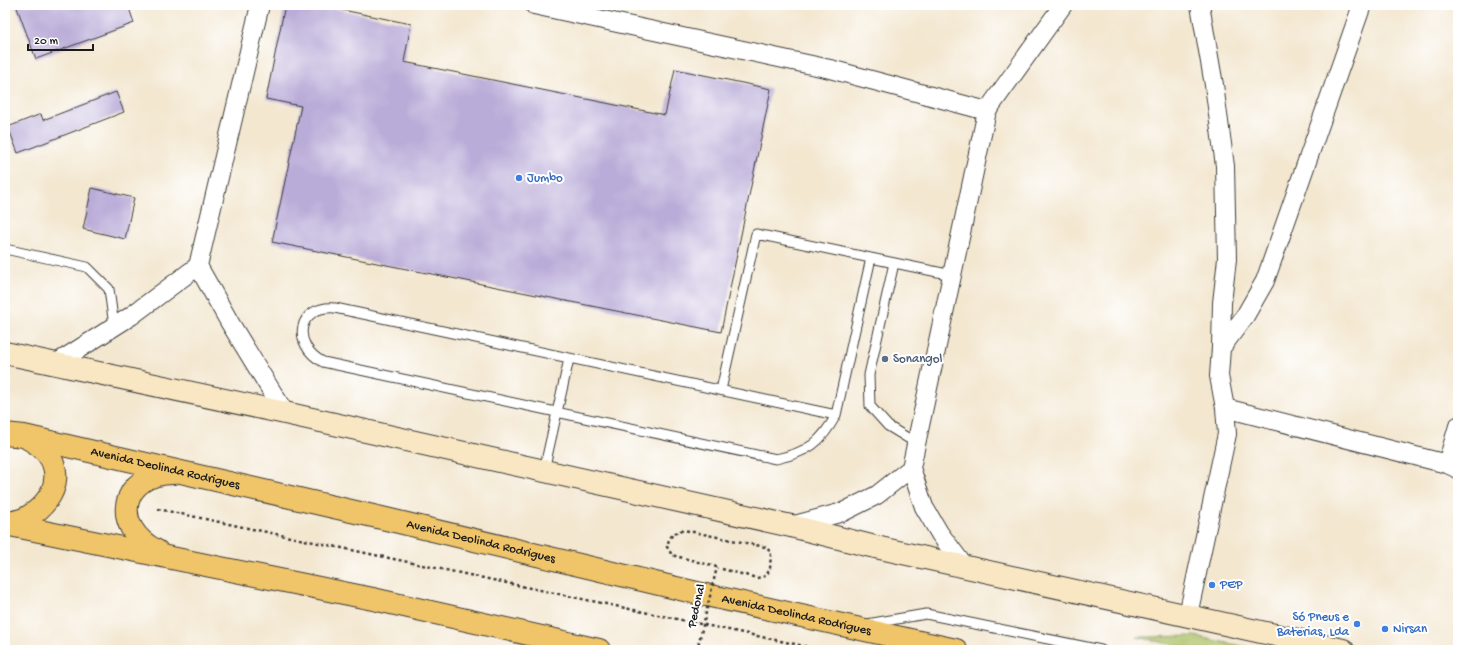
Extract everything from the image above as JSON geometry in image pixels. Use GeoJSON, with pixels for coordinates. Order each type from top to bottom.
{"type":"FeatureCollection","features":[{"type":"Feature","properties":{"kind":"highway","name":"Avenida Deolinda Rodrigues"},"geometry":{"type":"LineString","coordinates":[[11,434],[386,519],[697,593],[956,650]]}},
{"type":"Feature","properties":{"kind":"highway"},"geometry":{"type":"LineString","coordinates":[[5,524],[25,518],[48,500],[55,486],[56,472],[49,456],[40,445],[11,434]]}},
{"type":"Feature","properties":{"kind":"highway"},"geometry":{"type":"LineString","coordinates":[[167,556],[146,546],[134,534],[127,520],[128,504],[133,491],[147,478],[162,473],[180,473]]}},
{"type":"Feature","properties":{"kind":"highway"},"geometry":{"type":"LineString","coordinates":[[5,524],[167,556],[599,650]]}},
{"type":"Feature","properties":{"kind":"street"},"geometry":{"type":"LineString","coordinates":[[55,364],[114,326],[198,266],[260,5]]}},
{"type":"Feature","properties":{"kind":"street"},"geometry":{"type":"LineString","coordinates":[[534,5],[830,69],[987,112]]}},
{"type":"Feature","properties":{"kind":"street"},"geometry":{"type":"LineString","coordinates":[[1188,615],[1227,434],[1225,408],[1219,376],[1222,304],[1227,259],[1225,166],[1214,85],[1200,5]]}},
{"type":"Feature","properties":{"kind":"street"},"geometry":{"type":"LineString","coordinates":[[1221,348],[1246,316],[1265,281],[1362,5]]}},
{"type":"Feature","properties":{"kind":"street"},"geometry":{"type":"LineString","coordinates":[[964,566],[940,534],[924,507],[911,468],[987,112],[1057,7]]}},
{"type":"Feature","properties":{"kind":"street"},"geometry":{"type":"LineString","coordinates":[[198,266],[230,323],[285,413]]}},
{"type":"Feature","properties":{"kind":"street"},"geometry":{"type":"LineString","coordinates":[[5,353],[544,470],[964,566],[1343,650]]}},
{"type":"Feature","properties":{"kind":"street"},"geometry":{"type":"LineString","coordinates":[[1225,408],[1452,467],[1458,426]]}},
{"type":"Feature","properties":{"kind":"street"},"geometry":{"type":"LineString","coordinates":[[791,526],[843,512],[877,495],[911,468]]}},
{"type":"Feature","properties":{"kind":"lane"},"geometry":{"type":"LineString","coordinates":[[721,390],[756,234],[952,275]]}},
{"type":"Feature","properties":{"kind":"lane"},"geometry":{"type":"LineString","coordinates":[[5,249],[87,267],[109,289],[114,326]]}},
{"type":"Feature","properties":{"kind":"lane"},"geometry":{"type":"LineString","coordinates":[[836,415],[335,308],[318,309],[305,320],[302,329],[304,345],[308,352],[323,362],[776,459],[796,455],[813,446],[827,432],[836,415],[871,258]]}},
{"type":"Feature","properties":{"kind":"lane"},"geometry":{"type":"LineString","coordinates":[[894,263],[869,375],[870,406],[888,426],[916,443]]}},
{"type":"Feature","properties":{"kind":"lane"},"geometry":{"type":"LineString","coordinates":[[544,470],[569,359]]}},
{"type":"Feature","properties":{"kind":"lane"},"geometry":{"type":"LineString","coordinates":[[849,627],[926,614],[1101,650]]}},
{"type":"Feature","properties":{"kind":"path"},"geometry":{"type":"LineString","coordinates":[[158,509],[823,650]]}},
{"type":"Feature","properties":{"kind":"path","name":"Pedonal"},"geometry":{"type":"LineString","coordinates":[[697,650],[717,568],[672,555],[667,547],[669,538],[676,532],[684,530],[765,547],[771,552],[770,569],[766,576],[757,578],[722,569]]}},
{"type":"Feature","properties":{"kind":"green space"},"geometry":{"type":"Polygon","coordinates":[[[1195,636],[1259,650],[1198,650],[1137,637],[1195,636]]]}},
{"type":"Feature","properties":{"kind":"building"},"geometry":{"type":"Polygon","coordinates":[[[16,5],[128,5],[134,23],[36,59],[16,5]]]}},
{"type":"Feature","properties":{"kind":"building","name":"Jumbo"},"geometry":{"type":"Polygon","coordinates":[[[285,5],[318,5],[411,24],[404,62],[665,115],[675,69],[771,89],[721,332],[272,242],[301,106],[266,99],[285,5]]]}},
{"type":"Feature","properties":{"kind":"building"},"geometry":{"type":"Polygon","coordinates":[[[116,92],[124,112],[18,153],[8,127],[41,114],[43,120],[116,92]]]}},
{"type":"Feature","properties":{"kind":"building"},"geometry":{"type":"Polygon","coordinates":[[[92,188],[134,198],[125,239],[83,229],[92,188]]]}},
{"type":"Feature","properties":{"kind":"place","name":"Jumbo"},"geometry":{"type":"Point","coordinates":[519,178]}},
{"type":"Feature","properties":{"kind":"place","name":"Sonangol"},"geometry":{"type":"Point","coordinates":[885,359]}},
{"type":"Feature","properties":{"kind":"place","name":"PEP"},"geometry":{"type":"Point","coordinates":[1212,585]}},
{"type":"Feature","properties":{"kind":"place","name":"Só Pneus e Baterias, Lda"},"geometry":{"type":"Point","coordinates":[1357,624]}},
{"type":"Feature","properties":{"kind":"place","name":"Nirsan"},"geometry":{"type":"Point","coordinates":[1385,629]}}]}
